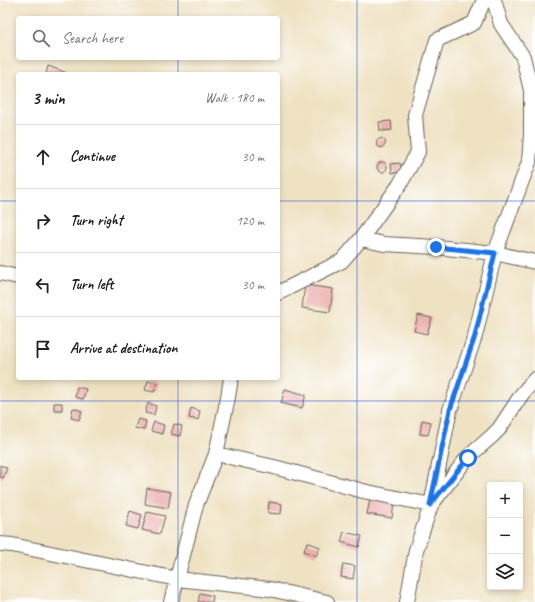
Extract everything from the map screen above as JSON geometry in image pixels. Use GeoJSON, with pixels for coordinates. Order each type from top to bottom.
{"type":"FeatureCollection","features":[{"type":"Feature","properties":{"kind":"street"},"geometry":{"type":"LineString","coordinates":[[280,292],[342,261],[361,239],[400,184],[418,152],[415,115],[437,40],[474,23],[484,0]]}},
{"type":"Feature","properties":{"kind":"street"},"geometry":{"type":"LineString","coordinates":[[407,602],[416,550],[430,505],[450,410],[475,336],[495,253],[529,162],[531,135],[531,90],[523,57],[501,24],[494,0]]}},
{"type":"Feature","properties":{"kind":"street"},"geometry":{"type":"LineString","coordinates":[[361,239],[384,244],[436,247],[495,253],[535,262]]}},
{"type":"Feature","properties":{"kind":"street"},"geometry":{"type":"LineString","coordinates":[[0,273],[16,277]]}},
{"type":"Feature","properties":{"kind":"street"},"geometry":{"type":"LineString","coordinates":[[430,505],[468,458],[499,429],[522,394],[535,379]]}},
{"type":"Feature","properties":{"kind":"street"},"geometry":{"type":"LineString","coordinates":[[171,602],[196,505],[216,454],[231,380]]}},
{"type":"Feature","properties":{"kind":"street"},"geometry":{"type":"LineString","coordinates":[[216,454],[274,467],[363,491],[430,505]]}},
{"type":"Feature","properties":{"kind":"street"},"geometry":{"type":"LineString","coordinates":[[0,544],[12,545],[177,579],[270,589],[327,602]]}},
{"type":"Feature","properties":{"kind":"building"},"geometry":{"type":"Polygon","coordinates":[[[48,66],[64,72],[46,72],[48,66]]]}},
{"type":"Feature","properties":{"kind":"building"},"geometry":{"type":"Polygon","coordinates":[[[391,121],[392,130],[380,131],[379,122],[391,121]]]}},
{"type":"Feature","properties":{"kind":"building"},"geometry":{"type":"Polygon","coordinates":[[[379,139],[383,139],[385,143],[383,147],[379,147],[377,145],[377,141],[379,139]]]}},
{"type":"Feature","properties":{"kind":"building"},"geometry":{"type":"Polygon","coordinates":[[[382,162],[387,167],[382,172],[377,167],[382,162]]]}},
{"type":"Feature","properties":{"kind":"building"},"geometry":{"type":"Polygon","coordinates":[[[400,163],[401,172],[392,173],[391,164],[400,163]]]}},
{"type":"Feature","properties":{"kind":"building"},"geometry":{"type":"Polygon","coordinates":[[[305,285],[333,289],[330,312],[302,308],[305,285]]]}},
{"type":"Feature","properties":{"kind":"building"},"geometry":{"type":"Polygon","coordinates":[[[418,315],[432,318],[427,334],[414,331],[418,315]]]}},
{"type":"Feature","properties":{"kind":"building"},"geometry":{"type":"Polygon","coordinates":[[[148,381],[157,383],[154,392],[145,390],[148,381]]]}},
{"type":"Feature","properties":{"kind":"building"},"geometry":{"type":"Polygon","coordinates":[[[77,387],[86,389],[83,399],[75,397],[77,387]]]}},
{"type":"Feature","properties":{"kind":"building"},"geometry":{"type":"Polygon","coordinates":[[[285,389],[306,395],[302,408],[281,403],[285,389]]]}},
{"type":"Feature","properties":{"kind":"building"},"geometry":{"type":"Polygon","coordinates":[[[54,403],[62,403],[62,410],[54,410],[54,403]]]}},
{"type":"Feature","properties":{"kind":"building"},"geometry":{"type":"Polygon","coordinates":[[[148,403],[156,406],[154,415],[145,413],[148,403]]]}},
{"type":"Feature","properties":{"kind":"building"},"geometry":{"type":"Polygon","coordinates":[[[73,408],[82,411],[79,420],[71,418],[73,408]]]}},
{"type":"Feature","properties":{"kind":"building"},"geometry":{"type":"Polygon","coordinates":[[[191,408],[200,411],[198,420],[189,418],[191,408]]]}},
{"type":"Feature","properties":{"kind":"building"},"geometry":{"type":"Polygon","coordinates":[[[138,419],[146,421],[144,430],[135,428],[138,419]]]}},
{"type":"Feature","properties":{"kind":"building"},"geometry":{"type":"Polygon","coordinates":[[[422,420],[431,422],[428,435],[420,434],[422,420]]]}},
{"type":"Feature","properties":{"kind":"building"},"geometry":{"type":"Polygon","coordinates":[[[154,422],[164,425],[162,434],[151,431],[154,422]]]}},
{"type":"Feature","properties":{"kind":"building"},"geometry":{"type":"Polygon","coordinates":[[[174,424],[182,426],[180,436],[171,434],[174,424]]]}},
{"type":"Feature","properties":{"kind":"building"},"geometry":{"type":"Polygon","coordinates":[[[0,465],[7,468],[3,478],[0,477],[0,465]]]}},
{"type":"Feature","properties":{"kind":"building"},"geometry":{"type":"Polygon","coordinates":[[[147,488],[171,492],[168,508],[145,504],[147,488]]]}},
{"type":"Feature","properties":{"kind":"building"},"geometry":{"type":"Polygon","coordinates":[[[370,499],[394,503],[392,518],[367,514],[370,499]]]}},
{"type":"Feature","properties":{"kind":"building"},"geometry":{"type":"Polygon","coordinates":[[[269,502],[282,504],[281,514],[268,513],[269,502]]]}},
{"type":"Feature","properties":{"kind":"building"},"geometry":{"type":"Polygon","coordinates":[[[130,511],[142,515],[138,529],[126,526],[130,511]]]}},
{"type":"Feature","properties":{"kind":"building"},"geometry":{"type":"Polygon","coordinates":[[[147,512],[165,516],[160,534],[142,530],[147,512]]]}},
{"type":"Feature","properties":{"kind":"building"},"geometry":{"type":"Polygon","coordinates":[[[344,532],[362,536],[359,547],[341,542],[344,532]]]}},
{"type":"Feature","properties":{"kind":"building"},"geometry":{"type":"Polygon","coordinates":[[[307,542],[320,547],[316,556],[304,551],[307,542]]]}},
{"type":"Feature","properties":{"kind":"building"},"geometry":{"type":"Polygon","coordinates":[[[343,564],[355,566],[353,579],[341,577],[343,564]]]}},
{"type":"Feature","properties":{"kind":"building"},"geometry":{"type":"Polygon","coordinates":[[[200,593],[213,596],[212,602],[198,602],[200,593]]]}},
{"type":"Feature","properties":{"kind":"route"},"geometry":{"type":"LineString","coordinates":[[436,247],[495,253],[475,336],[450,410],[430,505],[468,458]]}}]}
